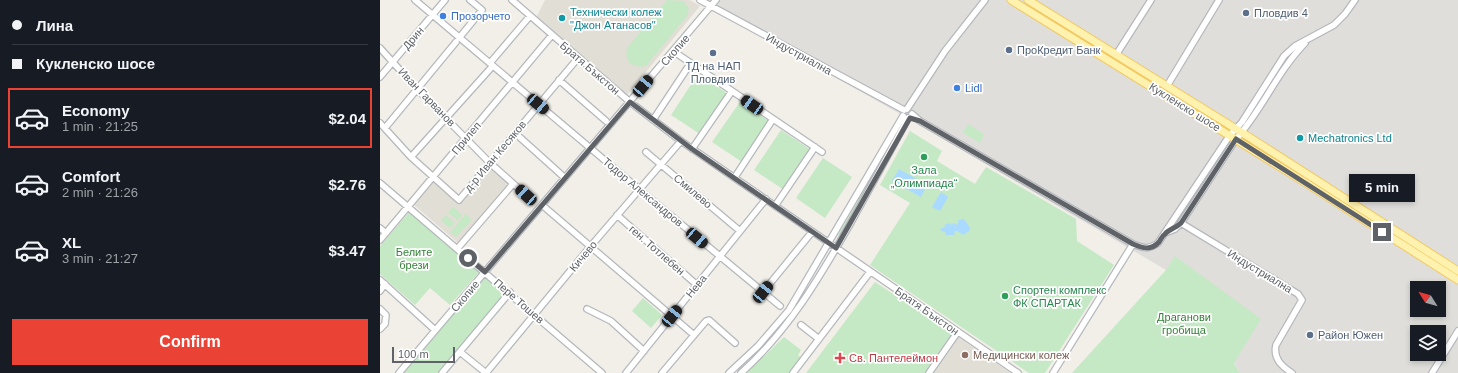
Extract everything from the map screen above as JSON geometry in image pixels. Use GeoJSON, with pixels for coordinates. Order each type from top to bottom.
{"type":"FeatureCollection","features":[{"type":"Feature","properties":{"kind":"main road","name":"Кукленско шосе"},"geometry":{"type":"LineString","coordinates":[[1011,0],[1233,137],[1458,280]]}},
{"type":"Feature","properties":{"kind":"main road","name":"Кукленско шосе"},"geometry":{"type":"LineString","coordinates":[[1028,0],[1239,131],[1458,271]]}},
{"type":"Feature","properties":{"kind":"street","name":"Тодор Александров"},"geometry":{"type":"LineString","coordinates":[[415,0],[458,40],[490,66],[513,82],[780,306]]}},
{"type":"Feature","properties":{"kind":"street","name":"Дрин"},"geometry":{"type":"LineString","coordinates":[[380,77],[445,0]]}},
{"type":"Feature","properties":{"kind":"street"},"geometry":{"type":"LineString","coordinates":[[385,128],[482,10],[470,0]]}},
{"type":"Feature","properties":{"kind":"street","name":"Братя Бъкстон"},"geometry":{"type":"LineString","coordinates":[[512,0],[630,102],[692,149],[735,177],[957,333],[1018,373]]}},
{"type":"Feature","properties":{"kind":"street","name":"Индустриална"},"geometry":{"type":"LineString","coordinates":[[700,0],[897,108],[1133,244],[1145,248],[1152,247],[1158,243],[1233,137]]}},
{"type":"Feature","properties":{"kind":"street","name":"Скопие"},"geometry":{"type":"LineString","coordinates":[[399,373],[716,0]]}},
{"type":"Feature","properties":{"kind":"street"},"geometry":{"type":"LineString","coordinates":[[742,373],[775,339],[795,314],[836,248],[913,103],[945,50],[985,0]]}},
{"type":"Feature","properties":{"kind":"street"},"geometry":{"type":"LineString","coordinates":[[1116,55],[1151,0]]}},
{"type":"Feature","properties":{"kind":"street"},"geometry":{"type":"LineString","coordinates":[[1167,86],[1219,0]]}},
{"type":"Feature","properties":{"kind":"street"},"geometry":{"type":"LineString","coordinates":[[1233,137],[1239,131],[1246,116],[1284,56],[1295,46],[1307,41],[1334,25],[1345,14],[1354,0]]}},
{"type":"Feature","properties":{"kind":"street"},"geometry":{"type":"LineString","coordinates":[[411,157],[490,66],[530,16]]}},
{"type":"Feature","properties":{"kind":"street","name":"Прилеп"},"geometry":{"type":"LineString","coordinates":[[380,240],[552,35]]}},
{"type":"Feature","properties":{"kind":"street","name":"Иван Гарванов"},"geometry":{"type":"LineString","coordinates":[[380,48],[417,89],[490,163],[526,195]]}},
{"type":"Feature","properties":{"kind":"street"},"geometry":{"type":"LineString","coordinates":[[673,51],[690,64],[822,152]]}},
{"type":"Feature","properties":{"kind":"street","name":"д-р Иван Кесяков"},"geometry":{"type":"LineString","coordinates":[[432,178],[458,200],[578,58]]}},
{"type":"Feature","properties":{"kind":"street"},"geometry":{"type":"LineString","coordinates":[[653,120],[690,64]]}},
{"type":"Feature","properties":{"kind":"street"},"geometry":{"type":"LineString","coordinates":[[559,80],[606,121]]}},
{"type":"Feature","properties":{"kind":"street"},"geometry":{"type":"LineString","coordinates":[[692,149],[732,91]]}},
{"type":"Feature","properties":{"kind":"street"},"geometry":{"type":"LineString","coordinates":[[729,373],[758,346],[789,310],[907,114]]}},
{"type":"Feature","properties":{"kind":"street"},"geometry":{"type":"LineString","coordinates":[[735,177],[773,119]]}},
{"type":"Feature","properties":{"kind":"street"},"geometry":{"type":"LineString","coordinates":[[380,123],[432,178]]}},
{"type":"Feature","properties":{"kind":"street"},"geometry":{"type":"LineString","coordinates":[[515,133],[565,178]]}},
{"type":"Feature","properties":{"kind":"street","name":"Индустриална"},"geometry":{"type":"LineString","coordinates":[[1165,233],[1175,229],[1181,223],[1233,137]]}},
{"type":"Feature","properties":{"kind":"street","name":"Кичево"},"geometry":{"type":"LineString","coordinates":[[486,373],[590,247],[682,141]]}},
{"type":"Feature","properties":{"kind":"street"},"geometry":{"type":"LineString","coordinates":[[775,206],[815,147]]}},
{"type":"Feature","properties":{"kind":"street","name":"Смилево"},"geometry":{"type":"LineString","coordinates":[[646,152],[740,231]]}},
{"type":"Feature","properties":{"kind":"street","name":"Пере Тошев"},"geometry":{"type":"LineString","coordinates":[[380,183],[510,292],[602,373]]}},
{"type":"Feature","properties":{"kind":"street"},"geometry":{"type":"LineString","coordinates":[[457,249],[513,184]]}},
{"type":"Feature","properties":{"kind":"street","name":"Нева"},"geometry":{"type":"LineString","coordinates":[[626,373],[766,200]]}},
{"type":"Feature","properties":{"kind":"street"},"geometry":{"type":"LineString","coordinates":[[542,205],[694,335]]}},
{"type":"Feature","properties":{"kind":"street","name":"ген. Тотлебен"},"geometry":{"type":"LineString","coordinates":[[617,216],[697,285]]}},
{"type":"Feature","properties":{"kind":"street","name":"Индустриална"},"geometry":{"type":"LineString","coordinates":[[1181,223],[1298,294],[1302,300],[1276,345],[1274,353],[1282,367],[1292,373]]}},
{"type":"Feature","properties":{"kind":"street"},"geometry":{"type":"LineString","coordinates":[[380,228],[386,233]]}},
{"type":"Feature","properties":{"kind":"street"},"geometry":{"type":"LineString","coordinates":[[763,292],[812,232]]}},
{"type":"Feature","properties":{"kind":"street"},"geometry":{"type":"LineString","coordinates":[[1053,373],[1133,244]]}},
{"type":"Feature","properties":{"kind":"street"},"geometry":{"type":"LineString","coordinates":[[793,373],[870,272]]}},
{"type":"Feature","properties":{"kind":"street"},"geometry":{"type":"LineString","coordinates":[[380,280],[435,330]]}},
{"type":"Feature","properties":{"kind":"street"},"geometry":{"type":"LineString","coordinates":[[380,292],[385,284]]}},
{"type":"Feature","properties":{"kind":"street"},"geometry":{"type":"LineString","coordinates":[[442,373],[510,292]]}},
{"type":"Feature","properties":{"kind":"street"},"geometry":{"type":"LineString","coordinates":[[380,309],[386,315],[385,324],[380,329]]}},
{"type":"Feature","properties":{"kind":"street"},"geometry":{"type":"LineString","coordinates":[[587,309],[611,321],[644,351]]}},
{"type":"Feature","properties":{"kind":"street"},"geometry":{"type":"LineString","coordinates":[[662,373],[706,321],[709,320],[734,343]]}},
{"type":"Feature","properties":{"kind":"street"},"geometry":{"type":"LineString","coordinates":[[801,325],[819,339]]}},
{"type":"Feature","properties":{"kind":"street"},"geometry":{"type":"LineString","coordinates":[[1432,373],[1458,331]]}},
{"type":"Feature","properties":{"kind":"street"},"geometry":{"type":"LineString","coordinates":[[929,373],[957,333]]}},
{"type":"Feature","properties":{"kind":"street"},"geometry":{"type":"LineString","coordinates":[[460,352],[486,373]]}},
{"type":"Feature","properties":{"kind":"shaded area"},"geometry":{"type":"Polygon","coordinates":[[[545,0],[690,0],[700,6],[627,95],[536,18],[545,0]]]}},
{"type":"Feature","properties":{"kind":"shaded area"},"geometry":{"type":"Polygon","coordinates":[[[700,0],[1458,0],[1458,373],[1240,373],[1176,256],[1166,270],[921,126],[700,0]]]}},
{"type":"Feature","properties":{"kind":"shaded area"},"geometry":{"type":"Polygon","coordinates":[[[489,166],[510,185],[458,243],[413,204],[432,180],[458,203],[489,166]]]}},
{"type":"Feature","properties":{"kind":"shaded area","name":"Медицински колеж"},"geometry":{"type":"Polygon","coordinates":[[[958,337],[1010,373],[934,373],[958,337]]]}},
{"type":"Feature","properties":{"kind":"green space"},"geometry":{"type":"Polygon","coordinates":[[[667,0],[683,1],[689,8],[687,16],[646,66],[641,67],[633,65],[628,61],[626,53],[627,48],[667,0]]]}},
{"type":"Feature","properties":{"kind":"green space"},"geometry":{"type":"Polygon","coordinates":[[[698,74],[728,94],[700,134],[671,115],[698,74]]]}},
{"type":"Feature","properties":{"kind":"green space"},"geometry":{"type":"Polygon","coordinates":[[[740,102],[769,121],[742,162],[712,142],[740,102]]]}},
{"type":"Feature","properties":{"kind":"green space"},"geometry":{"type":"Polygon","coordinates":[[[968,124],[984,134],[980,143],[963,133],[968,124]]]}},
{"type":"Feature","properties":{"kind":"green space"},"geometry":{"type":"Polygon","coordinates":[[[899,128],[901,130],[841,236],[838,235],[899,128]]]}},
{"type":"Feature","properties":{"kind":"green space"},"geometry":{"type":"Polygon","coordinates":[[[781,130],[811,150],[784,190],[754,170],[781,130]]]}},
{"type":"Feature","properties":{"kind":"green space"},"geometry":{"type":"Polygon","coordinates":[[[910,131],[942,151],[937,161],[975,184],[986,167],[1076,219],[1077,241],[1114,265],[1045,373],[1029,373],[870,265],[910,203],[880,185],[910,131]]]}},
{"type":"Feature","properties":{"kind":"green space"},"geometry":{"type":"Polygon","coordinates":[[[823,158],[852,177],[825,218],[796,198],[823,158]]]}},
{"type":"Feature","properties":{"kind":"green space"},"geometry":{"type":"Polygon","coordinates":[[[453,207],[462,215],[458,220],[448,213],[453,207]]]}},
{"type":"Feature","properties":{"kind":"green space","name":"Белите брези"},"geometry":{"type":"Polygon","coordinates":[[[410,211],[479,272],[450,305],[430,288],[415,305],[380,274],[380,246],[410,211]]]}},
{"type":"Feature","properties":{"kind":"green space"},"geometry":{"type":"Polygon","coordinates":[[[466,214],[472,220],[456,237],[450,232],[466,214]]]}},
{"type":"Feature","properties":{"kind":"green space"},"geometry":{"type":"Polygon","coordinates":[[[446,215],[455,223],[450,228],[441,221],[446,215]]]}},
{"type":"Feature","properties":{"kind":"green space","name":"Драганови гробища"},"geometry":{"type":"Polygon","coordinates":[[[1175,256],[1261,319],[1234,363],[1240,373],[1072,373],[1166,270],[1175,256]]]}},
{"type":"Feature","properties":{"kind":"green space"},"geometry":{"type":"Polygon","coordinates":[[[485,275],[507,292],[439,373],[402,373],[485,275]]]}},
{"type":"Feature","properties":{"kind":"green space"},"geometry":{"type":"Polygon","coordinates":[[[875,282],[958,337],[934,373],[806,373],[875,282]]]}},
{"type":"Feature","properties":{"kind":"green space"},"geometry":{"type":"Polygon","coordinates":[[[643,298],[662,315],[651,328],[632,311],[643,298]]]}},
{"type":"Feature","properties":{"kind":"green space"},"geometry":{"type":"Polygon","coordinates":[[[784,337],[801,350],[798,355],[802,358],[790,373],[747,373],[784,337]]]}},
{"type":"Feature","properties":{"kind":"water"},"geometry":{"type":"Polygon","coordinates":[[[899,169],[927,185],[921,197],[892,181],[899,169]]]}},
{"type":"Feature","properties":{"kind":"water"},"geometry":{"type":"Polygon","coordinates":[[[941,192],[948,197],[940,211],[932,207],[941,192]]]}},
{"type":"Feature","properties":{"kind":"water"},"geometry":{"type":"Polygon","coordinates":[[[964,219],[970,228],[969,231],[963,235],[958,231],[955,231],[954,235],[946,235],[945,232],[941,231],[940,229],[945,227],[944,225],[950,223],[951,225],[955,223],[956,225],[959,222],[958,220],[964,219]]]}},
{"type":"Feature","properties":{"kind":"place","name":"Пловдив 4"},"geometry":{"type":"Point","coordinates":[1246,13]}},
{"type":"Feature","properties":{"kind":"place","name":"Прозорчето"},"geometry":{"type":"Point","coordinates":[443,16]}},
{"type":"Feature","properties":{"kind":"place","name":"Технически колеж \"Джон Атанасов\""},"geometry":{"type":"Point","coordinates":[562,18]}},
{"type":"Feature","properties":{"kind":"place","name":"ПроКредит Банк"},"geometry":{"type":"Point","coordinates":[1009,50]}},
{"type":"Feature","properties":{"kind":"place","name":"ТД на НАП Пловдив"},"geometry":{"type":"Point","coordinates":[713,53]}},
{"type":"Feature","properties":{"kind":"place","name":"Lidl"},"geometry":{"type":"Point","coordinates":[957,88]}},
{"type":"Feature","properties":{"kind":"place","name":"Mechatronics Ltd"},"geometry":{"type":"Point","coordinates":[1300,138]}},
{"type":"Feature","properties":{"kind":"place","name":"Зала „Олимпиада“"},"geometry":{"type":"Point","coordinates":[924,157]}},
{"type":"Feature","properties":{"kind":"place","name":"Спортен комплекс ФК СПАРТАК"},"geometry":{"type":"Point","coordinates":[1005,296]}},
{"type":"Feature","properties":{"kind":"place","name":"Район Южен"},"geometry":{"type":"Point","coordinates":[1310,335]}},
{"type":"Feature","properties":{"kind":"place","name":"Медицински колеж"},"geometry":{"type":"Point","coordinates":[965,355]}},
{"type":"Feature","properties":{"kind":"place","name":"Св. Пантелеймон"},"geometry":{"type":"Point","coordinates":[840,358]}},
{"type":"Feature","properties":{"kind":"route"},"geometry":{"type":"LineString","coordinates":[[468,258],[485,272],[630,102],[692,149],[735,177],[836,248],[872,186],[908,118],[920,121],[1133,244],[1145,248],[1152,247],[1158,243],[1165,233],[1175,229],[1181,223],[1236,139],[1382,232]]}}]}
